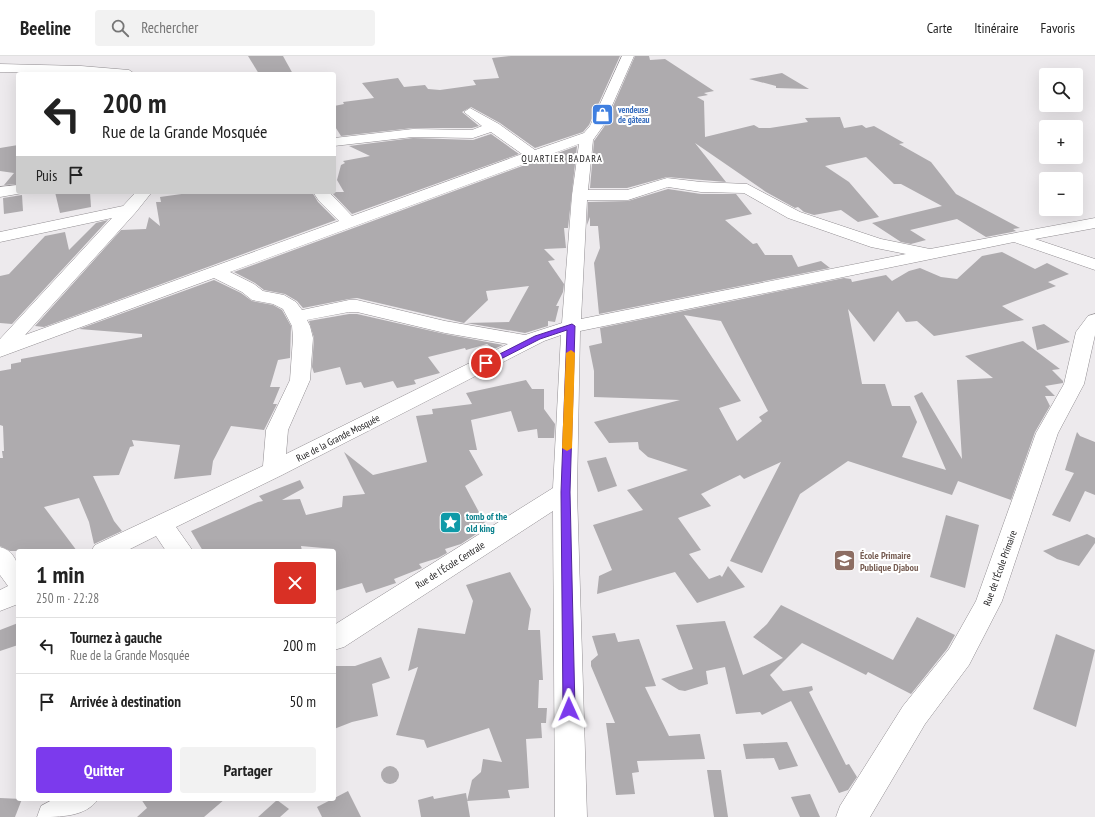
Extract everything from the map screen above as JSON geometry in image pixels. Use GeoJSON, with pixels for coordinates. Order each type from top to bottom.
{"type":"FeatureCollection","features":[{"type":"Feature","properties":{"kind":"street"},"geometry":{"type":"LineString","coordinates":[[571,817],[565,492],[572,326],[580,195],[586,140],[596,126],[628,56]]}},
{"type":"Feature","properties":{"kind":"street"},"geometry":{"type":"LineString","coordinates":[[0,68],[105,72]]}},
{"type":"Feature","properties":{"kind":"street"},"geometry":{"type":"LineString","coordinates":[[470,112],[533,155]]}},
{"type":"Feature","properties":{"kind":"street"},"geometry":{"type":"LineString","coordinates":[[336,142],[413,133],[473,134],[494,127]]}},
{"type":"Feature","properties":{"kind":"street"},"geometry":{"type":"LineString","coordinates":[[0,351],[349,222],[588,136]]}},
{"type":"Feature","properties":{"kind":"street"},"geometry":{"type":"LineString","coordinates":[[580,195],[628,195],[667,182],[702,187],[747,188],[794,215],[877,243],[933,254]]}},
{"type":"Feature","properties":{"kind":"street"},"geometry":{"type":"LineString","coordinates":[[0,192],[16,190]]}},
{"type":"Feature","properties":{"kind":"street"},"geometry":{"type":"LineString","coordinates":[[0,351],[142,194]]}},
{"type":"Feature","properties":{"kind":"street"},"geometry":{"type":"LineString","coordinates":[[322,194],[324,198],[349,222]]}},
{"type":"Feature","properties":{"kind":"street"},"geometry":{"type":"LineString","coordinates":[[0,237],[130,209]]}},
{"type":"Feature","properties":{"kind":"street","name":"Rue de la Grande Mosquée"},"geometry":{"type":"LineString","coordinates":[[108,549],[274,470],[529,342],[557,330],[1016,237],[1095,224]]}},
{"type":"Feature","properties":{"kind":"street"},"geometry":{"type":"LineString","coordinates":[[1016,237],[1095,265]]}},
{"type":"Feature","properties":{"kind":"street"},"geometry":{"type":"LineString","coordinates":[[215,272],[248,288],[258,296],[278,299],[290,306],[297,317],[303,338],[300,380],[277,430],[274,470]]}},
{"type":"Feature","properties":{"kind":"street"},"geometry":{"type":"LineString","coordinates":[[297,317],[357,306],[445,327],[529,342]]}},
{"type":"Feature","properties":{"kind":"street","name":"Rue de l'École Primaire"},"geometry":{"type":"LineString","coordinates":[[852,817],[914,715],[959,657],[989,601],[1047,433],[1074,384],[1086,332],[1095,320]]}},
{"type":"Feature","properties":{"kind":"street","name":"Rue de l'École Centrale"},"geometry":{"type":"LineString","coordinates":[[341,628],[565,492]]}},
{"type":"Feature","properties":{"kind":"street"},"geometry":{"type":"LineString","coordinates":[[160,524],[179,549]]}},
{"type":"Feature","properties":{"kind":"street"},"geometry":{"type":"LineString","coordinates":[[0,556],[16,577]]}},
{"type":"Feature","properties":{"kind":"street"},"geometry":{"type":"LineString","coordinates":[[0,601],[16,594]]}},
{"type":"Feature","properties":{"kind":"street"},"geometry":{"type":"LineString","coordinates":[[54,817],[79,801]]}},
{"type":"Feature","properties":{"kind":"building"},"geometry":{"type":"Polygon","coordinates":[[[248,56],[283,56],[292,72],[258,72],[248,56]]]}},
{"type":"Feature","properties":{"kind":"building"},"geometry":{"type":"Polygon","coordinates":[[[511,56],[620,56],[589,125],[583,132],[535,148],[500,123],[471,107],[462,112],[479,126],[472,128],[413,128],[341,136],[336,128],[336,106],[344,104],[343,102],[374,98],[362,83],[398,78],[404,87],[425,85],[428,89],[440,90],[476,85],[473,80],[499,78],[492,58],[511,56]]]}},
{"type":"Feature","properties":{"kind":"building"},"geometry":{"type":"Polygon","coordinates":[[[635,56],[649,56],[650,60],[665,59],[714,91],[704,93],[708,95],[697,97],[704,101],[705,137],[754,125],[759,128],[770,128],[808,122],[805,118],[840,117],[844,128],[862,125],[866,128],[874,126],[904,143],[899,144],[931,162],[956,194],[1020,228],[1013,229],[1016,231],[986,237],[957,219],[910,230],[926,240],[911,244],[901,242],[872,223],[942,206],[901,184],[894,184],[866,157],[825,166],[849,182],[879,217],[858,222],[841,210],[814,215],[804,212],[798,207],[795,208],[766,192],[695,143],[726,182],[667,177],[627,188],[590,188],[594,141],[604,127],[635,56]]]}},
{"type":"Feature","properties":{"kind":"building"},"geometry":{"type":"Polygon","coordinates":[[[782,73],[809,89],[776,88],[776,86],[749,79],[782,73]]]}},
{"type":"Feature","properties":{"kind":"building"},"geometry":{"type":"Polygon","coordinates":[[[491,134],[519,154],[352,214],[333,194],[336,194],[336,192],[344,192],[337,180],[341,165],[345,163],[343,161],[370,156],[349,146],[413,138],[473,140],[491,134]]]}},
{"type":"Feature","properties":{"kind":"building"},"geometry":{"type":"Polygon","coordinates":[[[16,145],[16,184],[4,185],[14,173],[0,171],[0,148],[16,145]]]}},
{"type":"Feature","properties":{"kind":"building"},"geometry":{"type":"Polygon","coordinates":[[[577,146],[568,228],[564,228],[566,248],[544,249],[555,260],[548,261],[564,284],[563,292],[556,306],[559,306],[555,322],[548,321],[548,326],[525,333],[466,323],[509,322],[529,286],[486,291],[488,300],[464,323],[357,298],[303,308],[297,301],[285,294],[264,290],[255,283],[234,272],[577,146]]]}},
{"type":"Feature","properties":{"kind":"building"},"geometry":{"type":"Polygon","coordinates":[[[668,189],[701,194],[736,194],[752,214],[725,220],[753,244],[757,243],[765,255],[792,255],[798,267],[821,261],[830,268],[599,314],[594,263],[600,248],[598,226],[590,226],[590,217],[587,225],[588,202],[628,201],[668,189]]]}},
{"type":"Feature","properties":{"kind":"building"},"geometry":{"type":"Polygon","coordinates":[[[55,194],[90,194],[91,207],[60,213],[55,194]]]}},
{"type":"Feature","properties":{"kind":"building"},"geometry":{"type":"Polygon","coordinates":[[[182,194],[313,194],[318,202],[336,220],[44,327],[35,326],[121,230],[146,229],[149,217],[160,226],[156,202],[161,202],[160,197],[182,194]]]}},
{"type":"Feature","properties":{"kind":"building"},"geometry":{"type":"Polygon","coordinates":[[[22,195],[23,211],[4,214],[3,198],[22,195]]]}},
{"type":"Feature","properties":{"kind":"building"},"geometry":{"type":"Polygon","coordinates":[[[108,220],[12,324],[0,323],[0,276],[9,274],[45,236],[65,232],[69,250],[96,223],[108,220]]]}},
{"type":"Feature","properties":{"kind":"building"},"geometry":{"type":"Polygon","coordinates":[[[1002,252],[1035,269],[1047,263],[1069,274],[1048,282],[1056,286],[1002,306],[1024,320],[934,336],[917,321],[906,322],[898,311],[874,342],[848,309],[862,384],[885,384],[892,406],[910,406],[917,422],[902,457],[946,470],[914,396],[922,392],[962,459],[957,380],[993,378],[965,356],[1023,341],[1060,369],[1052,370],[1063,381],[1063,383],[1045,386],[1055,396],[1045,396],[1050,406],[1035,432],[1011,500],[958,481],[952,495],[848,461],[800,494],[762,573],[730,561],[781,462],[744,479],[740,475],[701,494],[711,506],[678,518],[701,550],[689,554],[709,579],[720,575],[722,577],[728,566],[745,587],[697,603],[675,572],[597,594],[599,576],[612,570],[593,525],[643,510],[627,490],[688,470],[648,457],[639,449],[638,442],[609,443],[594,422],[680,400],[594,397],[594,371],[589,346],[602,343],[600,328],[844,278],[851,279],[852,282],[886,275],[892,281],[909,271],[920,268],[941,277],[957,279],[982,256],[1002,252]],[[684,315],[741,401],[719,408],[737,441],[762,421],[759,417],[768,411],[721,321],[684,315]]]}},
{"type":"Feature","properties":{"kind":"building"},"geometry":{"type":"Polygon","coordinates":[[[214,280],[241,293],[252,301],[273,305],[282,310],[291,326],[290,358],[278,360],[270,387],[280,387],[273,404],[277,404],[264,430],[231,426],[213,461],[211,475],[174,479],[180,445],[132,440],[134,446],[130,447],[119,475],[93,476],[114,521],[122,531],[94,544],[89,522],[79,498],[44,507],[76,549],[16,549],[16,551],[10,551],[0,546],[0,458],[3,458],[2,451],[4,451],[3,426],[0,425],[0,371],[11,369],[11,364],[21,362],[21,359],[142,337],[142,334],[79,329],[214,280]]]}},
{"type":"Feature","properties":{"kind":"building"},"geometry":{"type":"Polygon","coordinates":[[[357,314],[445,334],[503,345],[494,349],[487,344],[466,350],[465,348],[428,357],[440,373],[414,380],[416,384],[397,388],[393,381],[364,388],[361,382],[346,385],[340,367],[314,373],[312,367],[314,338],[309,321],[357,314]]]}},
{"type":"Feature","properties":{"kind":"building"},"geometry":{"type":"Polygon","coordinates":[[[1044,324],[1070,342],[1037,350],[1032,327],[1044,324]]]}},
{"type":"Feature","properties":{"kind":"building"},"geometry":{"type":"Polygon","coordinates":[[[526,380],[532,389],[544,389],[544,409],[555,424],[554,438],[538,438],[537,429],[518,432],[511,411],[471,420],[477,450],[469,450],[483,475],[465,486],[487,527],[461,544],[445,549],[447,553],[438,558],[419,564],[422,568],[394,579],[396,583],[366,593],[362,583],[336,590],[336,549],[301,546],[302,549],[202,549],[191,531],[263,501],[259,496],[300,480],[304,488],[282,500],[300,499],[306,515],[342,507],[343,496],[365,494],[344,452],[373,475],[427,462],[416,416],[433,414],[432,409],[472,404],[466,393],[526,380]]]}},
{"type":"Feature","properties":{"kind":"building"},"geometry":{"type":"Polygon","coordinates":[[[1077,432],[1080,436],[1095,442],[1095,495],[1085,491],[1070,522],[1052,515],[1074,473],[1065,470],[1077,432]]]}},
{"type":"Feature","properties":{"kind":"building"},"geometry":{"type":"Polygon","coordinates":[[[606,457],[617,486],[598,492],[587,461],[606,457]]]}},
{"type":"Feature","properties":{"kind":"building"},"geometry":{"type":"Polygon","coordinates":[[[946,515],[979,525],[965,588],[930,577],[946,515]]]}},
{"type":"Feature","properties":{"kind":"building"},"geometry":{"type":"Polygon","coordinates":[[[1087,534],[1095,538],[1095,543],[1079,566],[1057,559],[1043,551],[1087,534]]]}},
{"type":"Feature","properties":{"kind":"building"},"geometry":{"type":"Polygon","coordinates":[[[510,572],[531,609],[528,630],[540,630],[543,680],[539,680],[538,708],[547,708],[546,723],[541,723],[542,738],[526,739],[529,788],[508,790],[510,798],[467,801],[472,780],[481,772],[483,759],[502,762],[489,728],[427,748],[424,740],[396,735],[418,667],[408,671],[418,628],[465,634],[473,601],[466,585],[510,572]]]}},
{"type":"Feature","properties":{"kind":"building"},"geometry":{"type":"Polygon","coordinates":[[[781,605],[893,660],[917,617],[955,635],[947,649],[911,694],[868,672],[866,675],[802,643],[770,675],[783,691],[812,686],[813,690],[809,692],[846,765],[849,764],[857,777],[848,790],[839,793],[791,701],[762,715],[760,712],[736,714],[725,667],[706,671],[708,684],[685,691],[679,690],[661,679],[693,669],[676,625],[725,621],[743,675],[783,658],[753,637],[767,624],[781,605]]]}},
{"type":"Feature","properties":{"kind":"building"},"geometry":{"type":"Polygon","coordinates":[[[16,624],[16,646],[0,651],[0,630],[16,624]]]}},
{"type":"Feature","properties":{"kind":"building"},"geometry":{"type":"Polygon","coordinates":[[[615,633],[618,642],[639,639],[656,686],[645,687],[669,736],[700,734],[705,759],[637,761],[639,772],[632,773],[635,794],[616,795],[606,723],[615,723],[591,666],[591,661],[598,655],[592,636],[615,633]]]}},
{"type":"Feature","properties":{"kind":"building"},"geometry":{"type":"Polygon","coordinates":[[[1056,634],[1095,650],[1076,727],[1033,709],[1056,634]]]}},
{"type":"Feature","properties":{"kind":"building"},"geometry":{"type":"Polygon","coordinates":[[[381,657],[390,678],[372,684],[378,716],[352,722],[336,728],[336,666],[355,666],[381,657]]]}},
{"type":"Feature","properties":{"kind":"building"},"geometry":{"type":"Polygon","coordinates":[[[787,742],[798,766],[779,770],[774,758],[746,759],[743,744],[787,742]]]}},
{"type":"Feature","properties":{"kind":"building"},"geometry":{"type":"Polygon","coordinates":[[[390,766],[396,769],[399,775],[396,781],[390,784],[384,781],[381,775],[384,769],[390,766]]]}},
{"type":"Feature","properties":{"kind":"building"},"geometry":{"type":"Polygon","coordinates":[[[707,770],[721,770],[728,817],[714,817],[707,770]]]}},
{"type":"Feature","properties":{"kind":"building"},"geometry":{"type":"Polygon","coordinates":[[[348,791],[361,817],[322,817],[317,807],[329,801],[336,801],[336,797],[348,791]]]}},
{"type":"Feature","properties":{"kind":"building"},"geometry":{"type":"Polygon","coordinates":[[[466,793],[470,817],[421,817],[418,800],[433,796],[434,799],[466,793]]]}},
{"type":"Feature","properties":{"kind":"building"},"geometry":{"type":"Polygon","coordinates":[[[810,794],[820,817],[800,817],[791,797],[810,794]]]}},
{"type":"Feature","properties":{"kind":"building"},"geometry":{"type":"Polygon","coordinates":[[[0,798],[16,799],[16,801],[21,801],[15,817],[0,817],[0,798]]]}},
{"type":"Feature","properties":{"kind":"building"},"geometry":{"type":"Polygon","coordinates":[[[142,801],[223,801],[204,817],[137,817],[147,808],[142,801]]]}},
{"type":"Feature","properties":{"kind":"building"},"geometry":{"type":"Polygon","coordinates":[[[276,801],[278,801],[289,809],[280,817],[258,817],[276,801]]]}},
{"type":"Feature","properties":{"kind":"slow traffic"},"geometry":{"type":"LineString","coordinates":[[567,448],[571,353]]}},
{"type":"Feature","properties":{"kind":"place","name":"vendeuse de gâteau"},"geometry":{"type":"Point","coordinates":[602,114]}},
{"type":"Feature","properties":{"kind":"place","name":"tomb of the old king"},"geometry":{"type":"Point","coordinates":[451,522]}},
{"type":"Feature","properties":{"kind":"place","name":"École Primaire Publique Djabou"},"geometry":{"type":"Point","coordinates":[845,561]}},
{"type":"Feature","properties":{"kind":"district","name":"QUARTIER BADARA"},"geometry":{"type":"Point","coordinates":[562,158]}},
{"type":"Feature","properties":{"kind":"route"},"geometry":{"type":"LineString","coordinates":[[486,363],[537,337],[572,326],[565,492],[569,709]]}}]}
